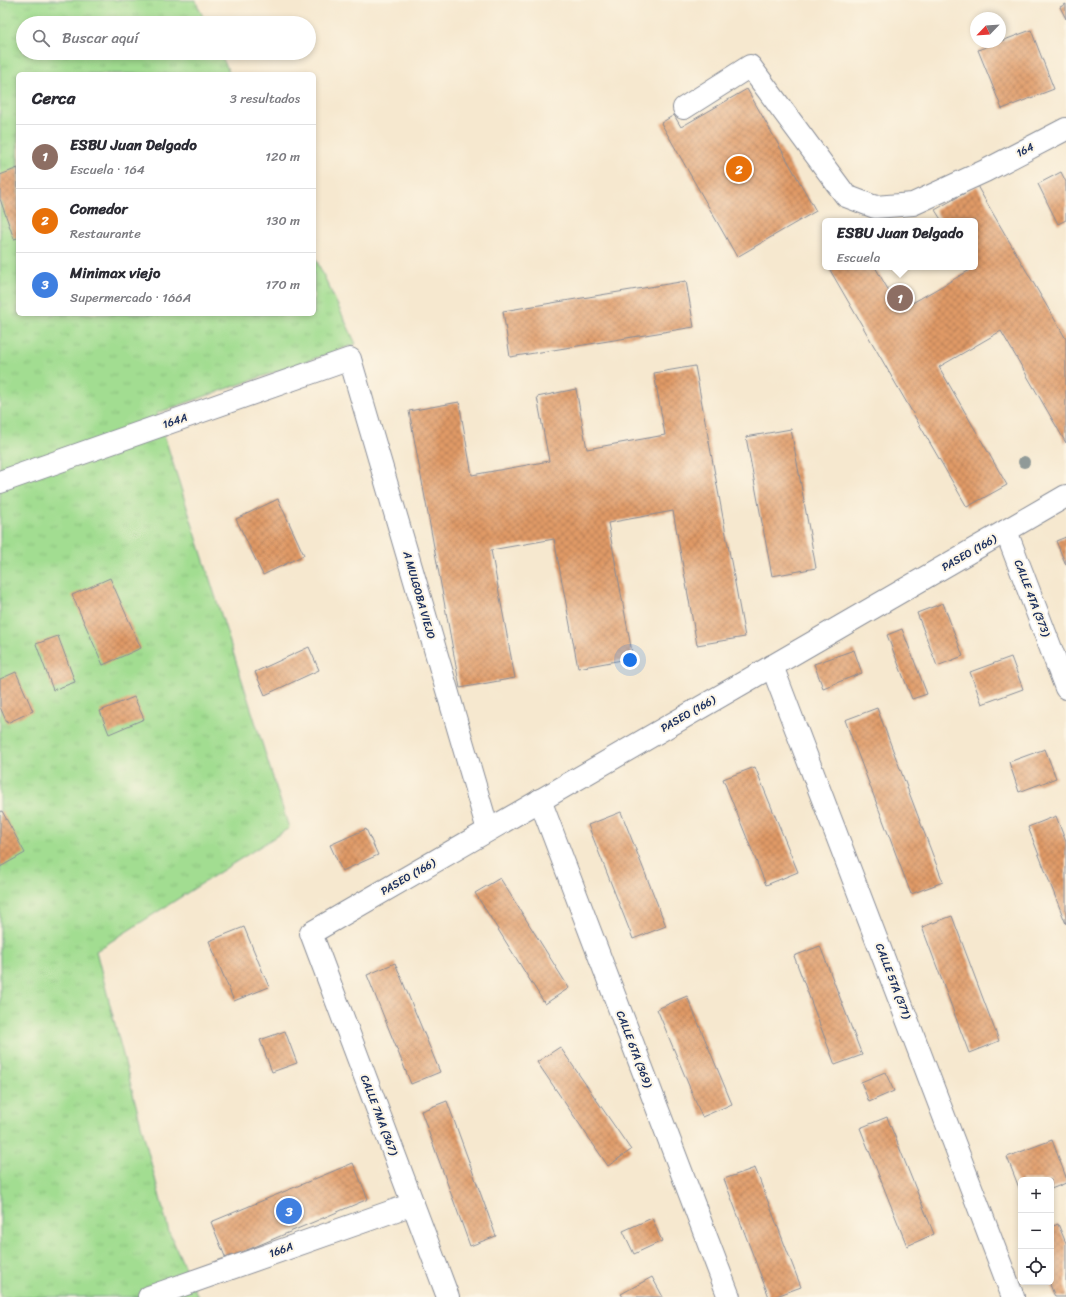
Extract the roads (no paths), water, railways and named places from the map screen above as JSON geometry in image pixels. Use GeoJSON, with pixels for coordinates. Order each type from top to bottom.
{"type":"FeatureCollection","features":[{"type":"Feature","properties":{"kind":"street","name":"164"},"geometry":{"type":"LineString","coordinates":[[684,108],[750,66],[846,196],[874,207],[913,204],[1066,129]]}},
{"type":"Feature","properties":{"kind":"street","name":"164A"},"geometry":{"type":"LineString","coordinates":[[0,482],[350,359]]}},
{"type":"Feature","properties":{"kind":"street","name":"A MULGOBA VIEJO"},"geometry":{"type":"LineString","coordinates":[[350,359],[488,830]]}},
{"type":"Feature","properties":{"kind":"street","name":"PASEO (166)"},"geometry":{"type":"LineString","coordinates":[[311,932],[1066,496]]}},
{"type":"Feature","properties":{"kind":"street","name":"CALLE 4TA (373)"},"geometry":{"type":"LineString","coordinates":[[1006,531],[1066,688]]}},
{"type":"Feature","properties":{"kind":"street","name":"CALLE 5TA (371)"},"geometry":{"type":"LineString","coordinates":[[772,666],[1013,1297]]}},
{"type":"Feature","properties":{"kind":"street","name":"CALLE 6TA (369)"},"geometry":{"type":"LineString","coordinates":[[540,800],[729,1297]]}},
{"type":"Feature","properties":{"kind":"street","name":"CALLE 7MA (367)"},"geometry":{"type":"LineString","coordinates":[[311,932],[448,1297]]}},
{"type":"Feature","properties":{"kind":"street","name":"166A"},"geometry":{"type":"LineString","coordinates":[[149,1297],[413,1204]]}},
{"type":"Feature","properties":{"kind":"place","name":"Comedor"},"geometry":{"type":"Point","coordinates":[739,169]}},
{"type":"Feature","properties":{"kind":"place","name":"ESBU Juan Delgado"},"geometry":{"type":"Point","coordinates":[900,298]}},
{"type":"Feature","properties":{"kind":"place","name":"Minimax viejo"},"geometry":{"type":"Point","coordinates":[289,1211]}}]}
